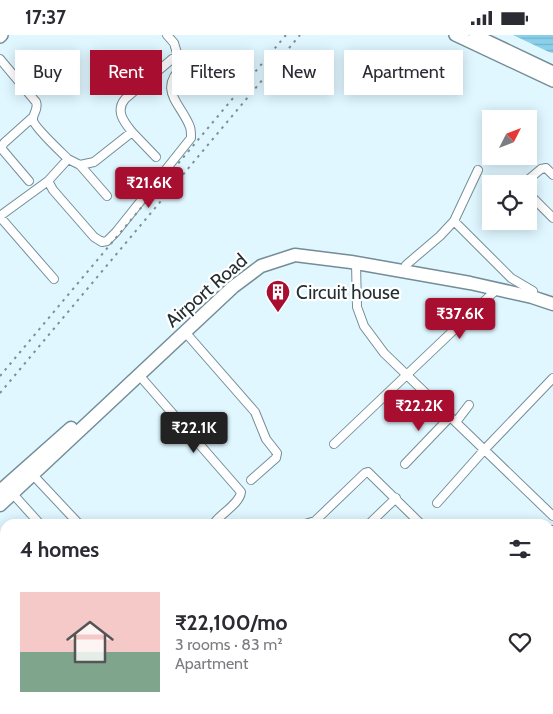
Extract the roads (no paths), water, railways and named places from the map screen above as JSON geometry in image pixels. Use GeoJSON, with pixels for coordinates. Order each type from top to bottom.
{"type":"FeatureCollection","features":[{"type":"Feature","properties":{"kind":"main road"},"geometry":{"type":"LineString","coordinates":[[455,35],[553,81]]}},
{"type":"Feature","properties":{"kind":"main road"},"geometry":{"type":"LineString","coordinates":[[475,35],[553,72]]}},
{"type":"Feature","properties":{"kind":"main road","name":"Airport Road"},"geometry":{"type":"LineString","coordinates":[[6,496],[108,395],[229,282],[257,260],[292,246],[406,265],[533,291],[553,297]]}},
{"type":"Feature","properties":{"kind":"main road","name":"Airport Road"},"geometry":{"type":"LineString","coordinates":[[6,496],[33,475],[233,287],[261,266],[292,255],[356,263],[497,289],[553,304]]}},
{"type":"Feature","properties":{"kind":"street"},"geometry":{"type":"LineString","coordinates":[[48,181],[53,190],[94,237],[102,242],[107,241],[116,232],[191,138],[190,127],[176,104],[171,89],[172,79],[184,65],[184,62],[177,53],[174,43],[167,35]]}},
{"type":"Feature","properties":{"kind":"street"},"geometry":{"type":"LineString","coordinates":[[0,59],[36,102],[37,108],[33,117],[4,143],[1,148],[29,181]]}},
{"type":"Feature","properties":{"kind":"street"},"geometry":{"type":"LineString","coordinates":[[156,157],[124,122],[120,114],[120,106],[125,99],[172,59]]}},
{"type":"Feature","properties":{"kind":"street"},"geometry":{"type":"LineString","coordinates":[[33,117],[35,125],[68,159],[80,165],[108,196]]}},
{"type":"Feature","properties":{"kind":"street"},"geometry":{"type":"LineString","coordinates":[[80,165],[94,163],[132,132]]}},
{"type":"Feature","properties":{"kind":"street"},"geometry":{"type":"LineString","coordinates":[[54,279],[0,217],[48,181],[68,159]]}},
{"type":"Feature","properties":{"kind":"street"},"geometry":{"type":"LineString","coordinates":[[534,175],[541,169],[546,168],[553,175]]}},
{"type":"Feature","properties":{"kind":"street"},"geometry":{"type":"LineString","coordinates":[[406,265],[440,236],[454,221],[478,170]]}},
{"type":"Feature","properties":{"kind":"street"},"geometry":{"type":"LineString","coordinates":[[537,202],[553,218]]}},
{"type":"Feature","properties":{"kind":"street"},"geometry":{"type":"LineString","coordinates":[[454,221],[511,278],[533,291]]}},
{"type":"Feature","properties":{"kind":"street"},"geometry":{"type":"LineString","coordinates":[[356,263],[357,307],[364,326],[384,353],[553,516]]}},
{"type":"Feature","properties":{"kind":"street"},"geometry":{"type":"LineString","coordinates":[[334,444],[497,289]]}},
{"type":"Feature","properties":{"kind":"street"},"geometry":{"type":"LineString","coordinates":[[185,332],[256,413],[266,439],[277,453],[276,458],[251,480]]}},
{"type":"Feature","properties":{"kind":"street"},"geometry":{"type":"LineString","coordinates":[[139,375],[241,492],[240,498],[218,519]]}},
{"type":"Feature","properties":{"kind":"street"},"geometry":{"type":"LineString","coordinates":[[437,503],[485,449],[553,378]]}},
{"type":"Feature","properties":{"kind":"street"},"geometry":{"type":"LineString","coordinates":[[405,464],[469,405]]}},
{"type":"Feature","properties":{"kind":"street"},"geometry":{"type":"LineString","coordinates":[[320,519],[365,473],[370,473],[416,519]]}},
{"type":"Feature","properties":{"kind":"street"},"geometry":{"type":"LineString","coordinates":[[33,475],[74,519]]}},
{"type":"Feature","properties":{"kind":"street"},"geometry":{"type":"LineString","coordinates":[[6,496],[29,519]]}},
{"type":"Feature","properties":{"kind":"street"},"geometry":{"type":"LineString","coordinates":[[6,496],[34,519]]}},
{"type":"Feature","properties":{"kind":"street"},"geometry":{"type":"LineString","coordinates":[[374,519],[396,498]]}},
{"type":"Feature","properties":{"kind":"water"},"geometry":{"type":"Polygon","coordinates":[[[513,35],[553,35],[553,53],[549,52],[513,35]]]}},
{"type":"Feature","properties":{"kind":"railway"},"geometry":{"type":"LineString","coordinates":[[0,376],[286,35]]}},
{"type":"Feature","properties":{"kind":"railway"},"geometry":{"type":"LineString","coordinates":[[0,393],[300,35]]}},
{"type":"Feature","properties":{"kind":"place","name":"Circuit house"},"geometry":{"type":"Point","coordinates":[278,313]}}]}
